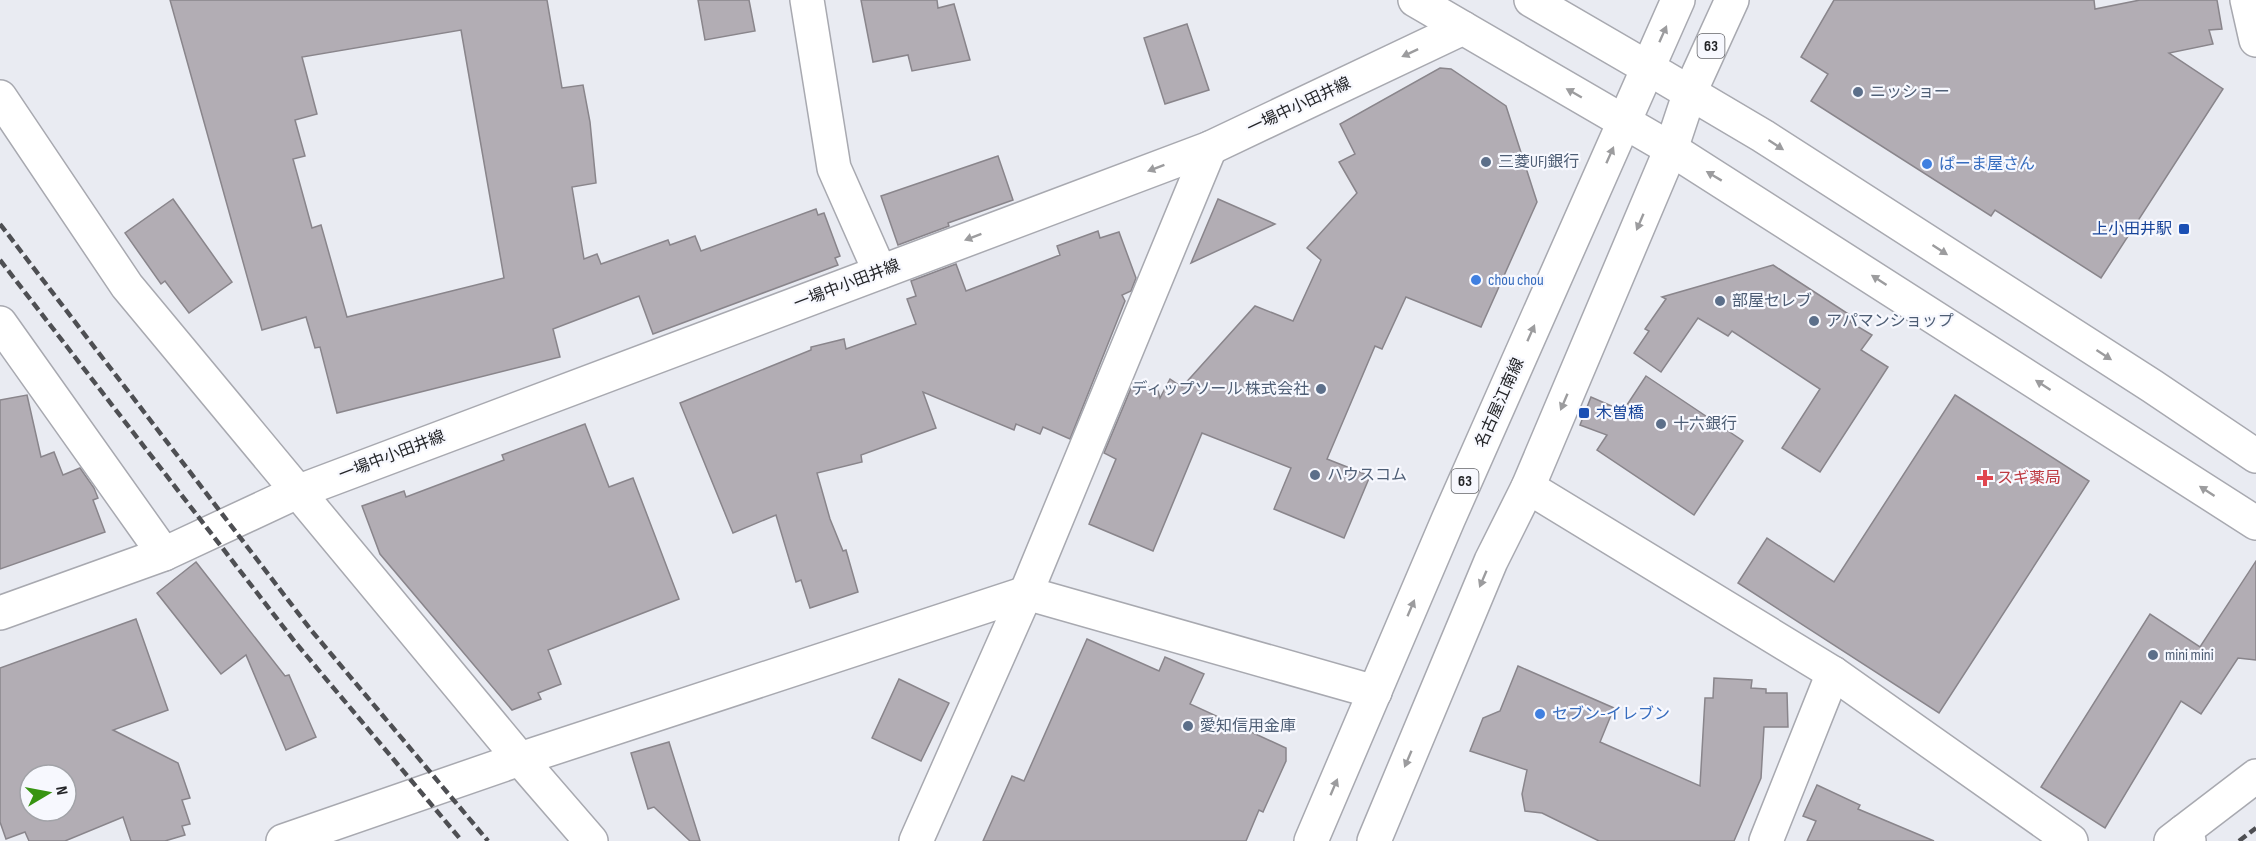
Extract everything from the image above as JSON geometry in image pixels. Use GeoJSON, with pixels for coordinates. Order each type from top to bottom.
{"type":"FeatureCollection","features":[{"type":"Feature","properties":{"kind":"street"},"geometry":{"type":"LineString","coordinates":[[807,0],[834,168],[880,272]]}},
{"type":"Feature","properties":{"kind":"street"},"geometry":{"type":"LineString","coordinates":[[1415,0],[1671,149],[2256,523]]}},
{"type":"Feature","properties":{"kind":"street"},"geometry":{"type":"LineString","coordinates":[[1531,0],[1690,92],[2152,386],[2256,456]]}},
{"type":"Feature","properties":{"kind":"street","name":"名古屋江南線"},"geometry":{"type":"LineString","coordinates":[[1311,841],[1448,520],[1678,0]]}},
{"type":"Feature","properties":{"kind":"street","name":"63"},"geometry":{"type":"LineString","coordinates":[[1374,841],[1491,561],[1528,486],[1671,149],[1690,92],[1732,0]]}},
{"type":"Feature","properties":{"kind":"street"},"geometry":{"type":"LineString","coordinates":[[2247,0],[2256,40]]}},
{"type":"Feature","properties":{"kind":"street","name":"一場中小田井線"},"geometry":{"type":"LineString","coordinates":[[0,613],[164,554],[297,492],[1210,148],[1463,28]]}},
{"type":"Feature","properties":{"kind":"street"},"geometry":{"type":"LineString","coordinates":[[0,97],[128,286],[297,492],[591,841]]}},
{"type":"Feature","properties":{"kind":"street"},"geometry":{"type":"LineString","coordinates":[[916,841],[1026,593],[1210,148]]}},
{"type":"Feature","properties":{"kind":"street"},"geometry":{"type":"LineString","coordinates":[[0,323],[164,554]]}},
{"type":"Feature","properties":{"kind":"street"},"geometry":{"type":"LineString","coordinates":[[1528,486],[1833,674],[2071,841]]}},
{"type":"Feature","properties":{"kind":"street"},"geometry":{"type":"LineString","coordinates":[[283,841],[327,834],[520,759],[1026,593],[1375,692]]}},
{"type":"Feature","properties":{"kind":"street"},"geometry":{"type":"LineString","coordinates":[[1766,841],[1833,674]]}},
{"type":"Feature","properties":{"kind":"street"},"geometry":{"type":"LineString","coordinates":[[2181,838],[2256,776]]}},
{"type":"Feature","properties":{"kind":"building"},"geometry":{"type":"Polygon","coordinates":[[[170,0],[547,0],[562,88],[583,85],[590,122],[596,183],[572,187],[584,259],[597,254],[601,264],[668,240],[670,245],[695,236],[701,251],[816,209],[818,215],[824,213],[840,256],[835,258],[838,265],[653,334],[639,296],[553,329],[560,357],[337,413],[320,347],[315,348],[306,317],[262,330],[170,0]],[[461,30],[302,57],[317,114],[295,120],[305,156],[293,159],[312,228],[321,225],[347,317],[504,278],[461,30]]]}},
{"type":"Feature","properties":{"kind":"building"},"geometry":{"type":"Polygon","coordinates":[[[698,0],[749,0],[755,31],[705,40],[698,0]]]}},
{"type":"Feature","properties":{"kind":"building"},"geometry":{"type":"Polygon","coordinates":[[[861,0],[937,0],[938,8],[954,4],[970,60],[912,71],[908,55],[873,62],[861,0]]]}},
{"type":"Feature","properties":{"kind":"building"},"geometry":{"type":"Polygon","coordinates":[[[1834,0],[2094,0],[2095,9],[2140,0],[2217,0],[2222,29],[2209,30],[2213,44],[2169,53],[2223,89],[2101,278],[1995,210],[1991,216],[1811,101],[1828,74],[1801,57],[1834,0]]]}},
{"type":"Feature","properties":{"kind":"building"},"geometry":{"type":"Polygon","coordinates":[[[1187,24],[1209,90],[1165,104],[1144,38],[1187,24]]]}},
{"type":"Feature","properties":{"kind":"building"},"geometry":{"type":"Polygon","coordinates":[[[1440,68],[1451,69],[1506,106],[1537,202],[1481,327],[1406,297],[1382,349],[1375,346],[1327,459],[1370,476],[1344,538],[1274,509],[1291,468],[1202,433],[1153,551],[1089,524],[1116,459],[1104,453],[1134,381],[1158,391],[1160,398],[1170,379],[1182,387],[1255,306],[1293,321],[1321,260],[1307,248],[1357,193],[1339,162],[1355,154],[1340,124],[1440,68]]]}},
{"type":"Feature","properties":{"kind":"building"},"geometry":{"type":"Polygon","coordinates":[[[998,156],[1013,200],[948,223],[949,226],[898,245],[881,196],[998,156]]]}},
{"type":"Feature","properties":{"kind":"building"},"geometry":{"type":"Polygon","coordinates":[[[173,199],[232,282],[189,313],[165,281],[161,284],[125,233],[173,199]]]}},
{"type":"Feature","properties":{"kind":"building"},"geometry":{"type":"Polygon","coordinates":[[[1218,199],[1275,224],[1191,263],[1218,199]]]}},
{"type":"Feature","properties":{"kind":"building"},"geometry":{"type":"Polygon","coordinates":[[[1098,231],[1100,238],[1119,232],[1136,278],[1131,291],[1122,295],[1125,301],[1070,439],[1043,427],[1040,434],[1016,424],[1014,430],[923,392],[936,428],[861,455],[862,462],[817,473],[830,519],[843,551],[846,550],[858,592],[810,608],[801,580],[796,582],[776,515],[733,533],[680,403],[811,350],[811,347],[844,339],[846,349],[916,324],[907,299],[916,296],[911,281],[956,264],[966,291],[1060,255],[1057,246],[1098,231]]]}},
{"type":"Feature","properties":{"kind":"building"},"geometry":{"type":"Polygon","coordinates":[[[1773,265],[1853,317],[1850,322],[1872,335],[1861,350],[1888,367],[1820,472],[1782,448],[1820,389],[1732,331],[1728,336],[1698,318],[1661,372],[1634,353],[1649,331],[1645,329],[1666,299],[1662,297],[1773,265]]]}},
{"type":"Feature","properties":{"kind":"building"},"geometry":{"type":"Polygon","coordinates":[[[1646,376],[1743,441],[1694,515],[1597,450],[1607,435],[1580,425],[1591,397],[1623,411],[1646,376]]]}},
{"type":"Feature","properties":{"kind":"building"},"geometry":{"type":"Polygon","coordinates":[[[27,395],[41,457],[54,452],[63,475],[80,468],[98,498],[93,500],[105,532],[0,569],[0,400],[27,395]]]}},
{"type":"Feature","properties":{"kind":"building"},"geometry":{"type":"Polygon","coordinates":[[[1955,395],[2089,481],[1939,713],[1738,583],[1767,538],[1834,582],[1955,395]]]}},
{"type":"Feature","properties":{"kind":"building"},"geometry":{"type":"Polygon","coordinates":[[[585,424],[609,487],[633,478],[679,599],[548,650],[561,684],[538,693],[541,699],[512,710],[380,554],[362,506],[404,491],[406,497],[504,460],[502,455],[585,424]]]}},
{"type":"Feature","properties":{"kind":"building"},"geometry":{"type":"Polygon","coordinates":[[[2256,561],[2256,660],[2238,658],[2201,714],[2181,701],[2105,828],[2041,787],[2150,614],[2200,647],[2256,561]]]}},
{"type":"Feature","properties":{"kind":"building"},"geometry":{"type":"Polygon","coordinates":[[[196,562],[285,676],[289,675],[316,737],[286,750],[246,655],[221,674],[157,593],[196,562]]]}},
{"type":"Feature","properties":{"kind":"building"},"geometry":{"type":"Polygon","coordinates":[[[136,619],[168,710],[113,730],[178,763],[190,798],[182,800],[190,824],[182,826],[185,835],[165,841],[131,841],[123,817],[65,841],[29,841],[25,832],[6,839],[0,822],[0,668],[136,619]]]}},
{"type":"Feature","properties":{"kind":"building"},"geometry":{"type":"Polygon","coordinates":[[[1087,639],[1159,671],[1165,657],[1204,674],[1190,704],[1286,748],[1286,761],[1263,812],[1259,810],[1246,841],[983,841],[1012,776],[1024,781],[1087,639]]]}},
{"type":"Feature","properties":{"kind":"building"},"geometry":{"type":"Polygon","coordinates":[[[1518,666],[1614,708],[1600,742],[1700,786],[1705,698],[1713,698],[1714,678],[1752,680],[1751,688],[1766,689],[1766,693],[1787,693],[1788,727],[1764,727],[1761,778],[1734,841],[1599,841],[1542,813],[1525,811],[1522,794],[1527,770],[1470,751],[1483,718],[1500,711],[1518,666]]]}},
{"type":"Feature","properties":{"kind":"building"},"geometry":{"type":"Polygon","coordinates":[[[899,679],[949,703],[921,761],[872,738],[899,679]]]}},
{"type":"Feature","properties":{"kind":"building"},"geometry":{"type":"Polygon","coordinates":[[[669,742],[700,841],[690,841],[654,807],[648,809],[631,753],[669,742]]]}},
{"type":"Feature","properties":{"kind":"building"},"geometry":{"type":"Polygon","coordinates":[[[1817,785],[1860,805],[1858,809],[1934,841],[1807,841],[1816,821],[1803,816],[1817,785]]]}},
{"type":"Feature","properties":{"kind":"railway"},"geometry":{"type":"LineString","coordinates":[[0,224],[311,630],[488,841]]}},
{"type":"Feature","properties":{"kind":"railway"},"geometry":{"type":"LineString","coordinates":[[0,260],[295,642],[462,841]]}},
{"type":"Feature","properties":{"kind":"railway"},"geometry":{"type":"LineString","coordinates":[[2239,841],[2256,828]]}},
{"type":"Feature","properties":{"kind":"place","name":"ニッショー"},"geometry":{"type":"Point","coordinates":[1858,92]}},
{"type":"Feature","properties":{"kind":"place","name":"三菱UFJ銀行"},"geometry":{"type":"Point","coordinates":[1486,162]}},
{"type":"Feature","properties":{"kind":"place","name":"ぱーま屋さん"},"geometry":{"type":"Point","coordinates":[1927,164]}},
{"type":"Feature","properties":{"kind":"place","name":"上小田井駅"},"geometry":{"type":"Point","coordinates":[2184,229]}},
{"type":"Feature","properties":{"kind":"place","name":"chou chou"},"geometry":{"type":"Point","coordinates":[1476,280]}},
{"type":"Feature","properties":{"kind":"place","name":"部屋セレブ"},"geometry":{"type":"Point","coordinates":[1720,301]}},
{"type":"Feature","properties":{"kind":"place","name":"アパマンショップ"},"geometry":{"type":"Point","coordinates":[1814,321]}},
{"type":"Feature","properties":{"kind":"place","name":"ディップソール 株式会社"},"geometry":{"type":"Point","coordinates":[1321,389]}},
{"type":"Feature","properties":{"kind":"place","name":"木曽橋"},"geometry":{"type":"Point","coordinates":[1584,413]}},
{"type":"Feature","properties":{"kind":"place","name":"十六銀行"},"geometry":{"type":"Point","coordinates":[1661,424]}},
{"type":"Feature","properties":{"kind":"place","name":"ハウスコム"},"geometry":{"type":"Point","coordinates":[1315,475]}},
{"type":"Feature","properties":{"kind":"place","name":"スギ薬局"},"geometry":{"type":"Point","coordinates":[1985,478]}},
{"type":"Feature","properties":{"kind":"place","name":"mini mini"},"geometry":{"type":"Point","coordinates":[2153,655]}},
{"type":"Feature","properties":{"kind":"place","name":"セブン-イレブン"},"geometry":{"type":"Point","coordinates":[1540,714]}},
{"type":"Feature","properties":{"kind":"place","name":"愛知信用金庫"},"geometry":{"type":"Point","coordinates":[1188,726]}}]}
